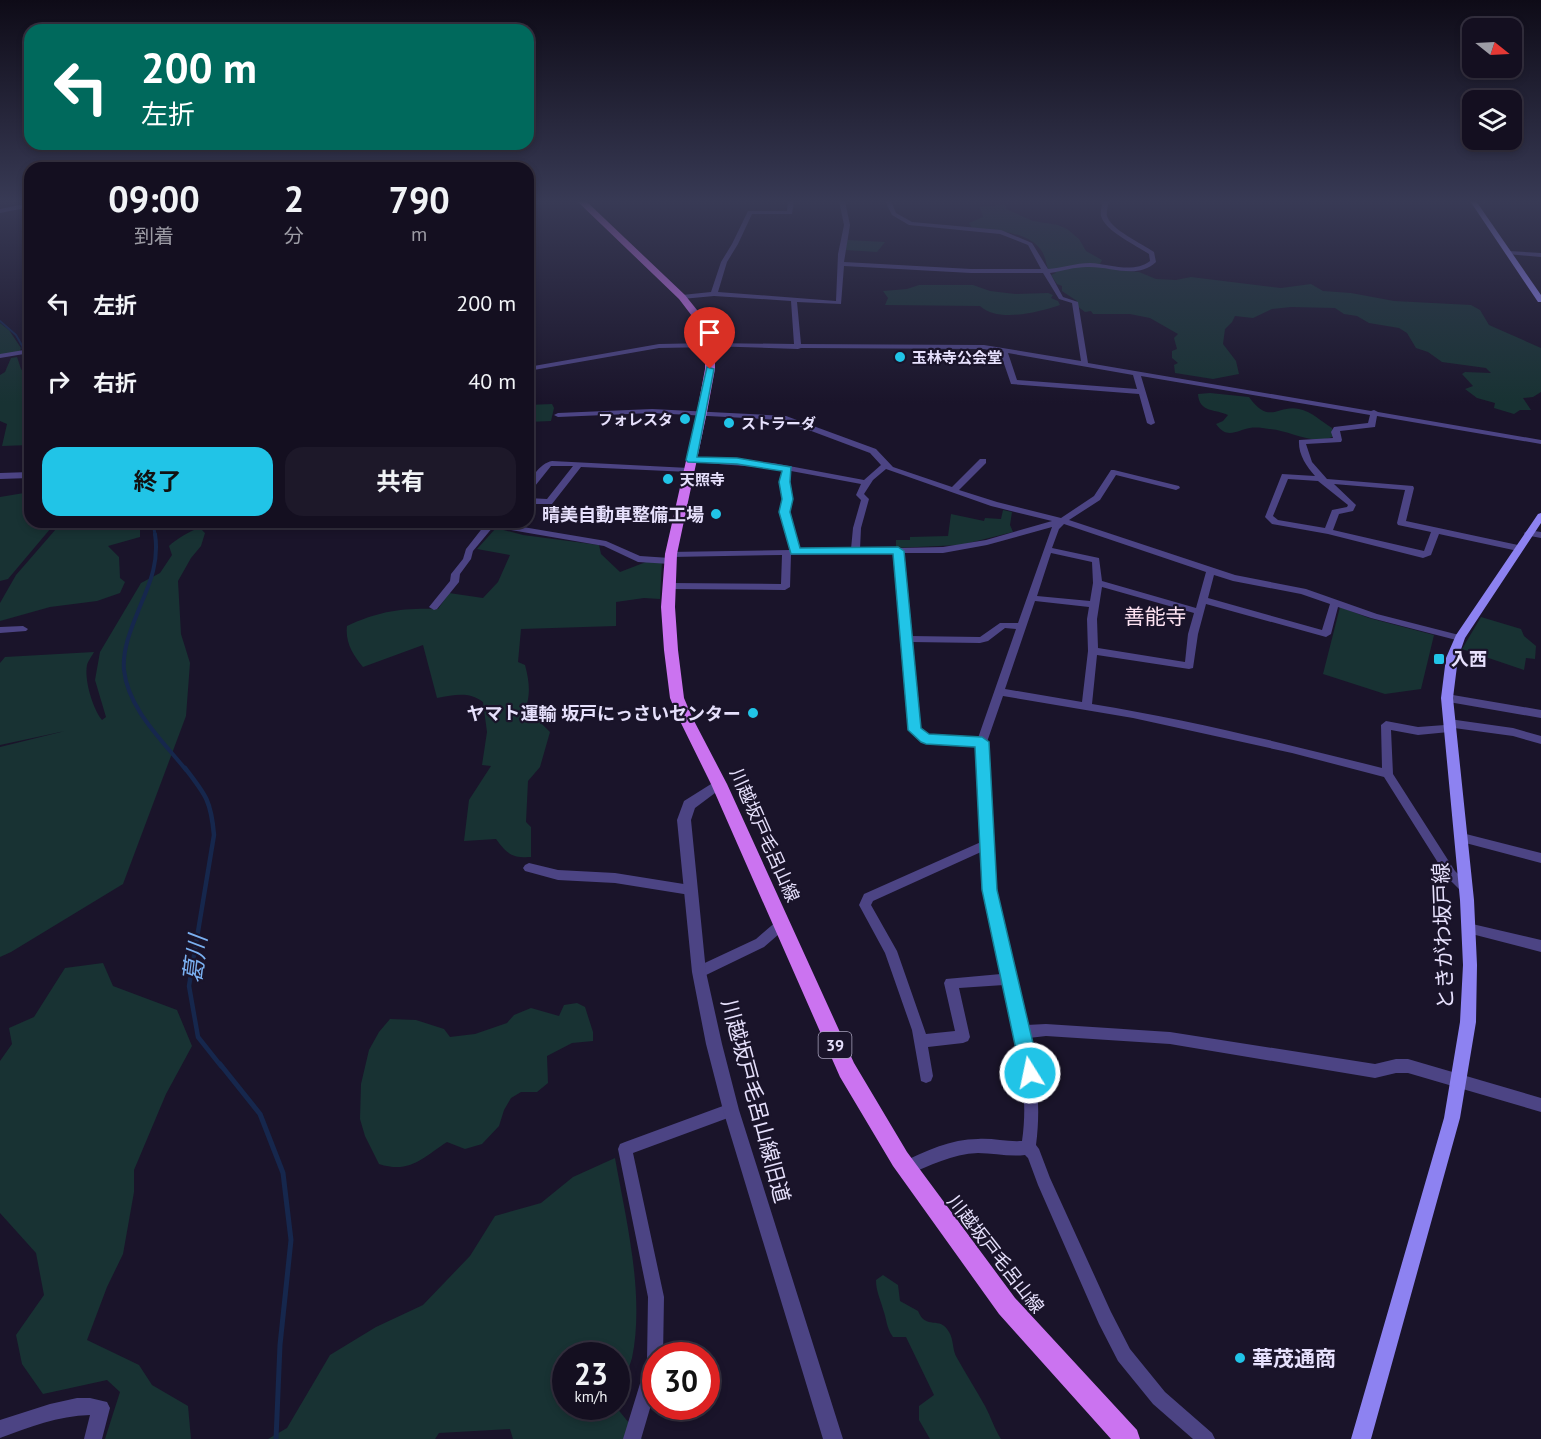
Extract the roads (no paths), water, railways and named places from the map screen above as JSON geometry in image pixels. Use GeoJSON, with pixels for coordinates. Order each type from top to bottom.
{"type":"FeatureCollection","features":[{"type":"Feature","properties":{"kind":"main road","name":"川越坂戸毛呂山線"},"geometry":{"type":"LineString","coordinates":[[652,268],[682,297],[700,320],[710,345],[710,369],[702,412],[670,557],[671,650],[677,698],[719,784],[847,1070],[906,1168],[1007,1306],[1128,1439]]}},
{"type":"Feature","properties":{"kind":"main road"},"geometry":{"type":"LineString","coordinates":[[1519,268],[1541,300]]}},
{"type":"Feature","properties":{"kind":"main road","name":"ときがわ坂戸線"},"geometry":{"type":"LineString","coordinates":[[1361,1439],[1446,1140],[1459,1082],[1470,994],[1466,888],[1447,698],[1452,658],[1460,638],[1541,516]]}},
{"type":"Feature","properties":{"kind":"street"},"geometry":{"type":"LineString","coordinates":[[714,294],[722,268]]}},
{"type":"Feature","properties":{"kind":"street"},"geometry":{"type":"LineString","coordinates":[[682,297],[714,294],[839,303],[841,268]]}},
{"type":"Feature","properties":{"kind":"street"},"geometry":{"type":"LineString","coordinates":[[918,268],[971,271],[1046,271],[1066,268]]}},
{"type":"Feature","properties":{"kind":"street"},"geometry":{"type":"LineString","coordinates":[[1044,268],[1061,298],[1075,302],[1085,364]]}},
{"type":"Feature","properties":{"kind":"street"},"geometry":{"type":"LineString","coordinates":[[1117,268],[1134,270],[1141,268]]}},
{"type":"Feature","properties":{"kind":"street"},"geometry":{"type":"LineString","coordinates":[[794,300],[798,347]]}},
{"type":"Feature","properties":{"kind":"street"},"geometry":{"type":"LineString","coordinates":[[534,368],[659,346],[972,346],[1541,442]]}},
{"type":"Feature","properties":{"kind":"street"},"geometry":{"type":"LineString","coordinates":[[1003,350],[1014,382],[1142,392]]}},
{"type":"Feature","properties":{"kind":"street"},"geometry":{"type":"LineString","coordinates":[[0,356],[24,352]]}},
{"type":"Feature","properties":{"kind":"street"},"geometry":{"type":"LineString","coordinates":[[1136,372],[1151,423]]}},
{"type":"Feature","properties":{"kind":"street"},"geometry":{"type":"LineString","coordinates":[[558,415],[642,411],[702,412],[783,418],[873,451],[885,466],[994,504],[1062,521],[1233,578],[1303,591],[1374,616],[1460,638]]}},
{"type":"Feature","properties":{"kind":"street"},"geometry":{"type":"LineString","coordinates":[[1328,531],[1335,512],[1352,507],[1321,480],[1308,460],[1302,442],[1338,440],[1335,432],[1337,429],[1372,424],[1374,412]]}},
{"type":"Feature","properties":{"kind":"street"},"geometry":{"type":"LineString","coordinates":[[953,490],[983,461]]}},
{"type":"Feature","properties":{"kind":"street"},"geometry":{"type":"LineString","coordinates":[[534,482],[548,464],[755,463],[867,483]]}},
{"type":"Feature","properties":{"kind":"street"},"geometry":{"type":"LineString","coordinates":[[534,501],[549,502],[579,464]]}},
{"type":"Feature","properties":{"kind":"street"},"geometry":{"type":"LineString","coordinates":[[855,552],[857,528],[865,499],[860,495],[867,483],[885,466]]}},
{"type":"Feature","properties":{"kind":"street"},"geometry":{"type":"LineString","coordinates":[[669,586],[785,588],[791,552],[785,512],[788,499],[784,482],[788,469]]}},
{"type":"Feature","properties":{"kind":"street"},"geometry":{"type":"LineString","coordinates":[[1176,488],[1114,472],[1096,498],[1055,528],[982,742],[990,890],[1023,1032],[1030,1073],[1032,1120],[1028,1147],[1034,1154],[1043,1180],[1124,1355],[1159,1398],[1206,1439]]}},
{"type":"Feature","properties":{"kind":"street"},"geometry":{"type":"LineString","coordinates":[[0,476],[24,475]]}},
{"type":"Feature","properties":{"kind":"street"},"geometry":{"type":"LineString","coordinates":[[1436,531],[1428,553],[1423,555],[1328,531],[1275,522],[1269,517],[1285,476],[1410,488],[1401,524],[1436,531],[1518,548]]}},
{"type":"Feature","properties":{"kind":"street"},"geometry":{"type":"LineString","coordinates":[[519,528],[606,544],[638,559],[959,548],[1062,521]]}},
{"type":"Feature","properties":{"kind":"street"},"geometry":{"type":"LineString","coordinates":[[434,607],[454,582],[469,551],[493,528]]}},
{"type":"Feature","properties":{"kind":"street"},"geometry":{"type":"LineString","coordinates":[[1528,533],[1541,535]]}},
{"type":"Feature","properties":{"kind":"street"},"geometry":{"type":"LineString","coordinates":[[1047,550],[1096,560],[1098,583],[1092,619],[1093,651],[1088,705]]}},
{"type":"Feature","properties":{"kind":"street"},"geometry":{"type":"LineString","coordinates":[[898,551],[914,730],[926,739],[982,742]]}},
{"type":"Feature","properties":{"kind":"street"},"geometry":{"type":"LineString","coordinates":[[1093,651],[1189,666],[1193,634],[1211,571]]}},
{"type":"Feature","properties":{"kind":"street"},"geometry":{"type":"LineString","coordinates":[[1098,583],[1200,612]]}},
{"type":"Feature","properties":{"kind":"street"},"geometry":{"type":"LineString","coordinates":[[1031,597],[1094,604]]}},
{"type":"Feature","properties":{"kind":"street"},"geometry":{"type":"LineString","coordinates":[[1203,600],[1326,634],[1335,602]]}},
{"type":"Feature","properties":{"kind":"street"},"geometry":{"type":"LineString","coordinates":[[905,639],[980,640],[985,639],[1003,625],[1022,626]]}},
{"type":"Feature","properties":{"kind":"street"},"geometry":{"type":"LineString","coordinates":[[0,630],[23,629]]}},
{"type":"Feature","properties":{"kind":"street"},"geometry":{"type":"LineString","coordinates":[[999,692],[1034,699],[1088,705],[1271,744],[1388,774]]}},
{"type":"Feature","properties":{"kind":"street"},"geometry":{"type":"LineString","coordinates":[[1447,698],[1541,714]]}},
{"type":"Feature","properties":{"kind":"street"},"geometry":{"type":"LineString","coordinates":[[1466,888],[1450,874],[1388,774],[1386,725],[1418,731],[1449,726],[1514,732],[1541,740]]}},
{"type":"Feature","properties":{"kind":"street","name":"川越坂戸毛呂山線旧道"},"geometry":{"type":"LineString","coordinates":[[719,784],[696,798],[686,811],[684,820],[699,972],[731,1110],[833,1439]]}},
{"type":"Feature","properties":{"kind":"street"},"geometry":{"type":"LineString","coordinates":[[1462,838],[1541,858]]}},
{"type":"Feature","properties":{"kind":"street"},"geometry":{"type":"LineString","coordinates":[[926,1076],[921,1041],[891,951],[865,905],[868,898],[895,884],[986,845]]}},
{"type":"Feature","properties":{"kind":"street"},"geometry":{"type":"LineString","coordinates":[[529,868],[558,875],[615,878],[690,890]]}},
{"type":"Feature","properties":{"kind":"street"},"geometry":{"type":"LineString","coordinates":[[699,972],[760,942],[782,924]]}},
{"type":"Feature","properties":{"kind":"street"},"geometry":{"type":"LineString","coordinates":[[1468,928],[1541,946]]}},
{"type":"Feature","properties":{"kind":"street"},"geometry":{"type":"LineString","coordinates":[[921,1041],[963,1037],[951,983],[1009,979]]}},
{"type":"Feature","properties":{"kind":"street"},"geometry":{"type":"LineString","coordinates":[[1023,1032],[1046,1030],[1170,1038],[1375,1071],[1408,1066],[1541,1105]]}},
{"type":"Feature","properties":{"kind":"street"},"geometry":{"type":"LineString","coordinates":[[632,1439],[655,1361],[656,1297],[625,1149],[731,1110]]}},
{"type":"Feature","properties":{"kind":"street"},"geometry":{"type":"LineString","coordinates":[[906,1168],[925,1158],[969,1147],[1020,1149],[1028,1147]]}},
{"type":"Feature","properties":{"kind":"street"},"geometry":{"type":"LineString","coordinates":[[0,1429],[50,1413],[91,1406],[101,1408],[93,1439]]}},
{"type":"Feature","properties":{"kind":"waterway","name":"葛川"},"geometry":{"type":"LineString","coordinates":[[0,321],[16,335],[24,349]]}},
{"type":"Feature","properties":{"kind":"waterway","name":"葛川"},"geometry":{"type":"LineString","coordinates":[[154,528],[155,535]]}},
{"type":"Feature","properties":{"kind":"waterway","name":"葛川"},"geometry":{"type":"LineString","coordinates":[[155,534],[156,553],[153,570],[129,636],[124,670],[132,698],[139,711],[186,770]]}},
{"type":"Feature","properties":{"kind":"waterway","name":"葛川"},"geometry":{"type":"LineString","coordinates":[[185,768],[206,799],[214,835],[189,986],[198,1037],[221,1066]]}},
{"type":"Feature","properties":{"kind":"waterway","name":"葛川"},"geometry":{"type":"LineString","coordinates":[[220,1064],[260,1114],[283,1173],[291,1240],[280,1345],[276,1439]]}},
{"type":"Feature","properties":{"kind":"place","name":"玉林寺公会堂"},"geometry":{"type":"Point","coordinates":[900,357]}},
{"type":"Feature","properties":{"kind":"place","name":"フォレスタ"},"geometry":{"type":"Point","coordinates":[685,419]}},
{"type":"Feature","properties":{"kind":"place","name":"ストラーダ"},"geometry":{"type":"Point","coordinates":[729,423]}},
{"type":"Feature","properties":{"kind":"place","name":"天照寺"},"geometry":{"type":"Point","coordinates":[668,479]}},
{"type":"Feature","properties":{"kind":"place","name":"晴美自動車整備工場"},"geometry":{"type":"Point","coordinates":[716,514]}},
{"type":"Feature","properties":{"kind":"place","name":"入西"},"geometry":{"type":"Point","coordinates":[1439,659]}},
{"type":"Feature","properties":{"kind":"place","name":"ヤマト運輸 坂戸にっさいセンター"},"geometry":{"type":"Point","coordinates":[753,713]}},
{"type":"Feature","properties":{"kind":"place","name":"華茂通商"},"geometry":{"type":"Point","coordinates":[1240,1358]}},
{"type":"Feature","properties":{"kind":"district","name":"善能寺"},"geometry":{"type":"Point","coordinates":[1155,616]}}]}
